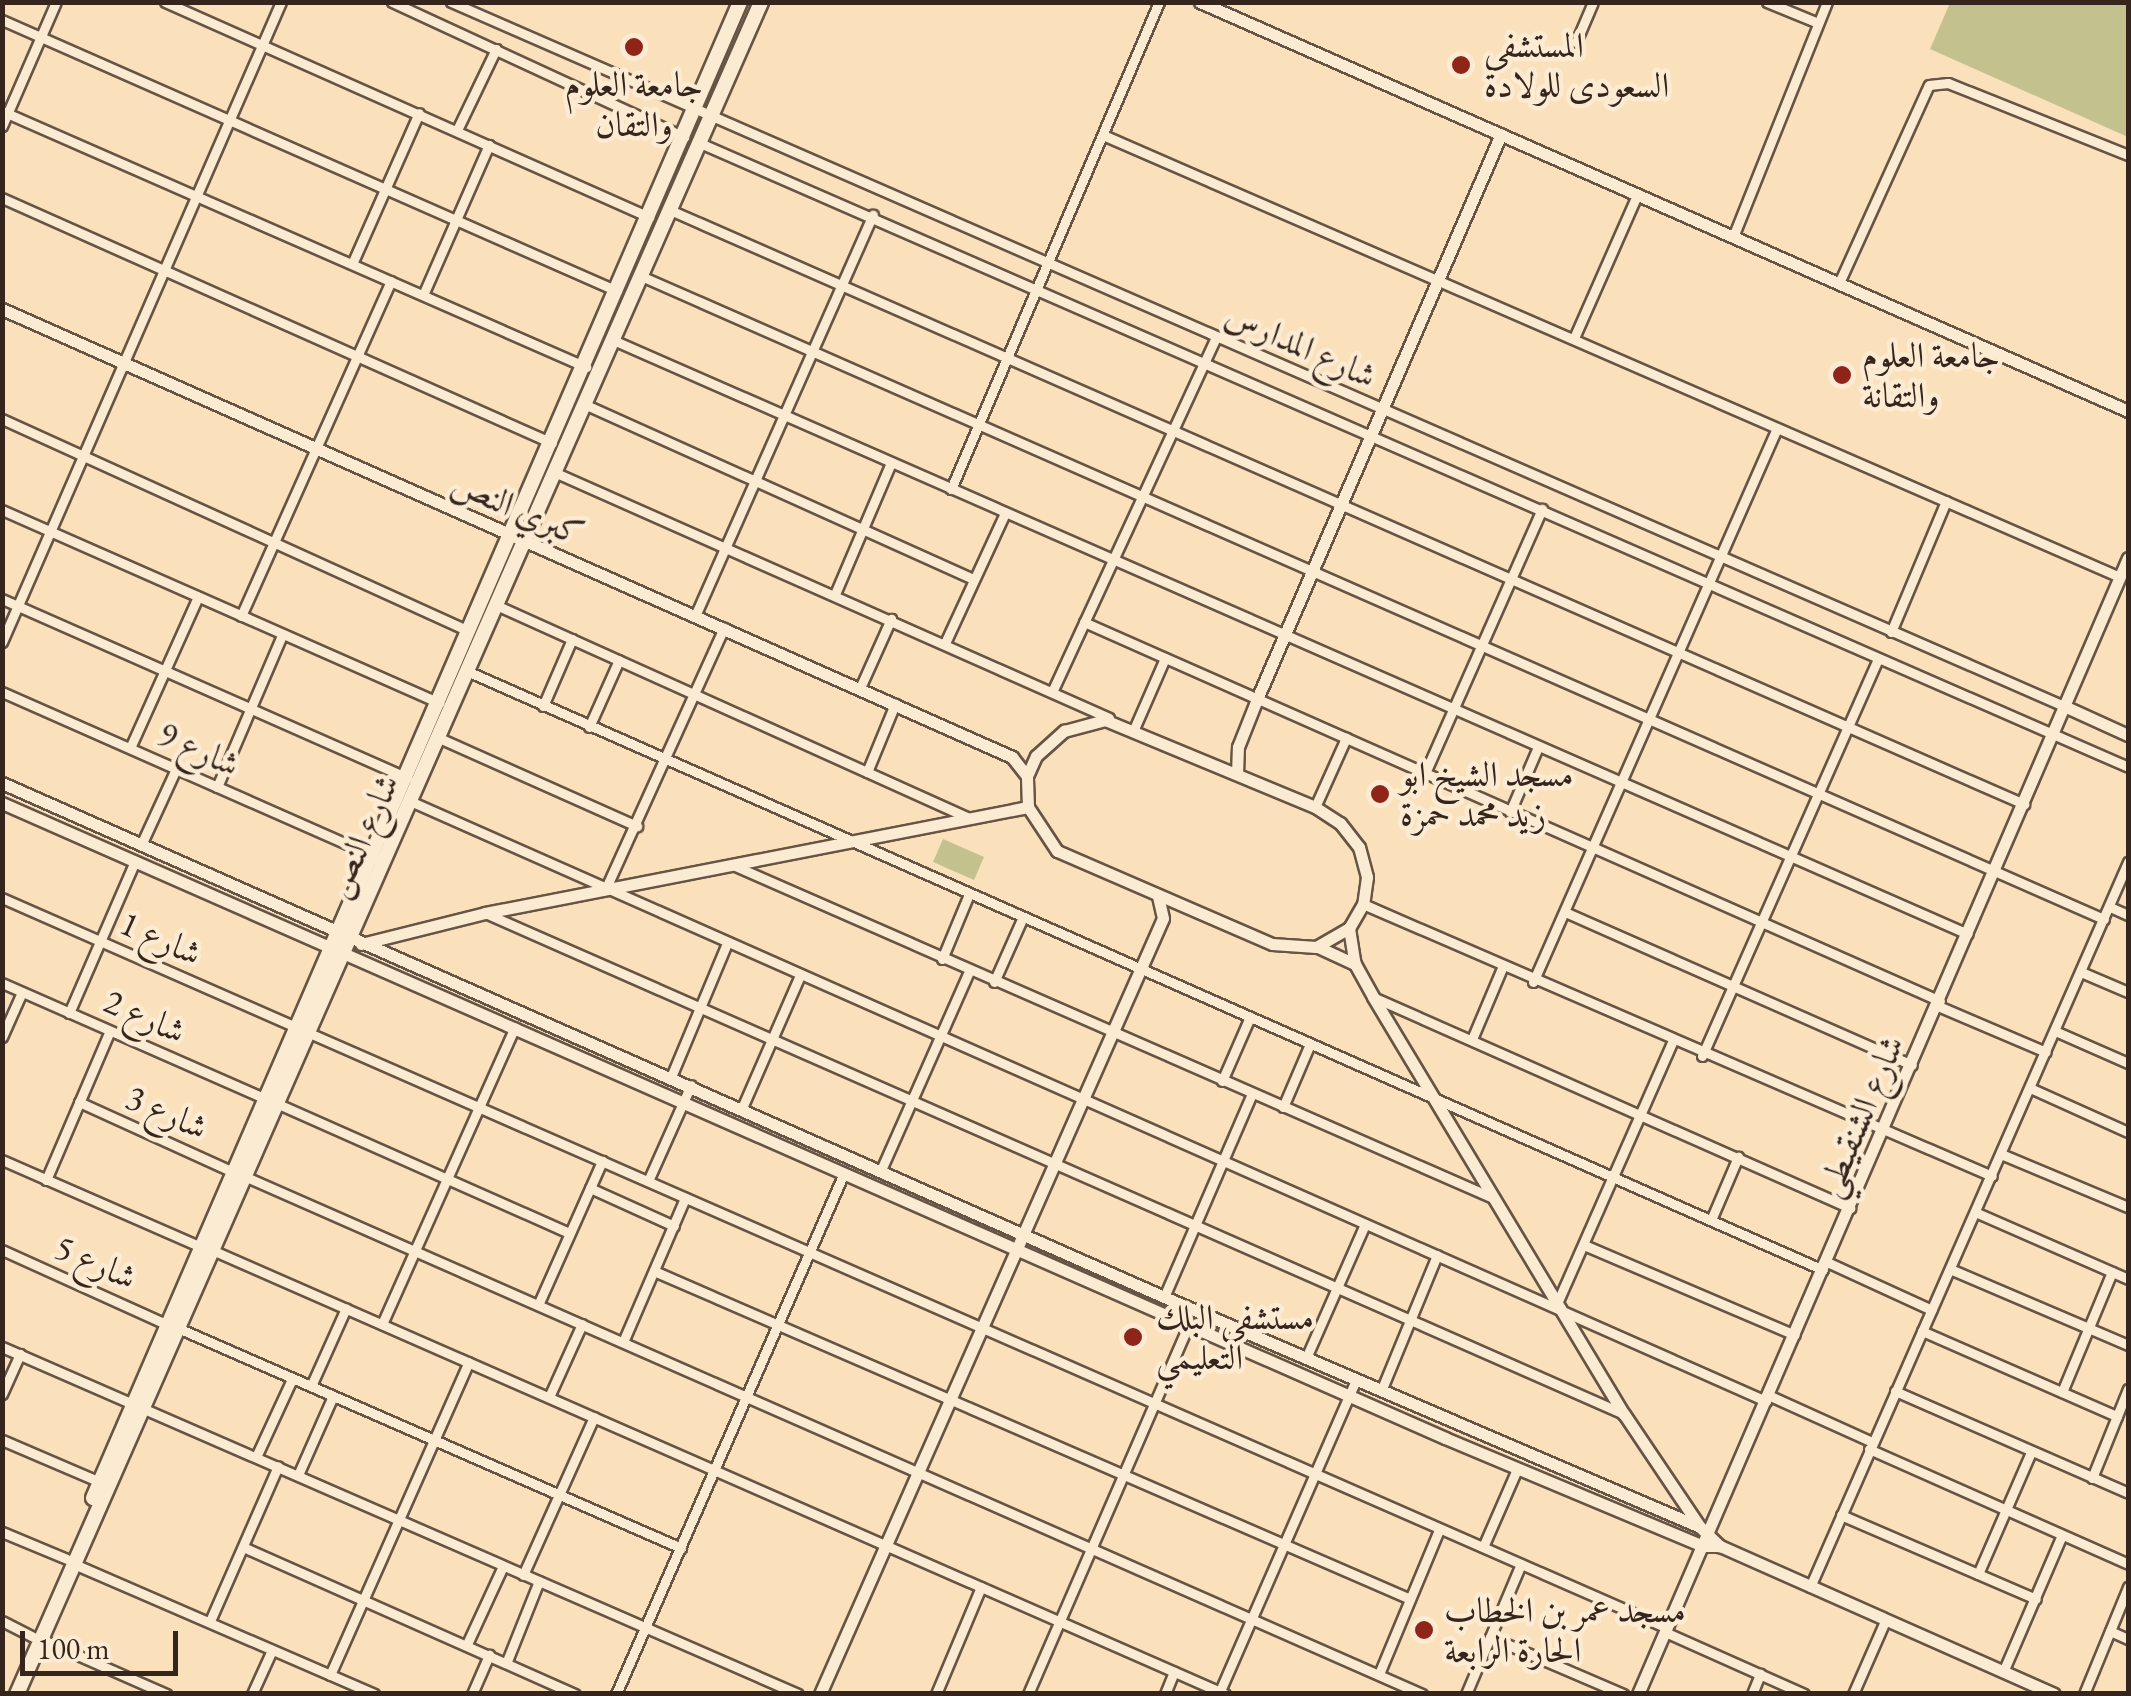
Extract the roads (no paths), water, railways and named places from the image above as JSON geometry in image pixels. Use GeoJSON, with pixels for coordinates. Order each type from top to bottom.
{"type":"FeatureCollection","features":[{"type":"Feature","properties":{"kind":"main road","name":"شارع النص"},"geometry":{"type":"LineString","coordinates":[[7,1694],[37,1637],[302,1030],[347,944],[410,801],[413,780],[439,703],[554,472],[670,210],[740,2]]}},
{"type":"Feature","properties":{"kind":"main road","name":"شارع النص"},"geometry":{"type":"LineString","coordinates":[[704,113],[761,2]]}},
{"type":"Feature","properties":{"kind":"main road","name":"شارع النص"},"geometry":{"type":"LineString","coordinates":[[347,944],[374,856],[438,738],[496,604],[552,443],[651,218],[693,140]]}},
{"type":"Feature","properties":{"kind":"main road","name":"شارع النص"},"geometry":{"type":"LineString","coordinates":[[70,1562],[100,1482],[138,1406]]}},
{"type":"Feature","properties":{"kind":"main road","name":"شارع النص"},"geometry":{"type":"LineString","coordinates":[[17,1694],[37,1637]]}},
{"type":"Feature","properties":{"kind":"street"},"geometry":{"type":"LineString","coordinates":[[2,126],[56,2]]}},
{"type":"Feature","properties":{"kind":"street"},"geometry":{"type":"LineString","coordinates":[[165,2],[651,218]]}},
{"type":"Feature","properties":{"kind":"street"},"geometry":{"type":"LineString","coordinates":[[2,642],[280,2]]}},
{"type":"Feature","properties":{"kind":"street","name":"شارع المدارس"},"geometry":{"type":"LineString","coordinates":[[392,2],[693,140],[1037,286],[2128,767]]}},
{"type":"Feature","properties":{"kind":"street","name":"شارع المدارس"},"geometry":{"type":"LineString","coordinates":[[452,2],[1721,562],[2128,735]]}},
{"type":"Feature","properties":{"kind":"street"},"geometry":{"type":"LineString","coordinates":[[951,489],[1159,2]]}},
{"type":"Feature","properties":{"kind":"street"},"geometry":{"type":"LineString","coordinates":[[1200,2],[2128,411]]}},
{"type":"Feature","properties":{"kind":"street"},"geometry":{"type":"LineString","coordinates":[[1576,42],[1592,2]]}},
{"type":"Feature","properties":{"kind":"street"},"geometry":{"type":"LineString","coordinates":[[1767,2],[1818,23]]}},
{"type":"Feature","properties":{"kind":"street"},"geometry":{"type":"LineString","coordinates":[[1733,237],[1827,2]]}},
{"type":"Feature","properties":{"kind":"street"},"geometry":{"type":"LineString","coordinates":[[2,20],[619,292]]}},
{"type":"Feature","properties":{"kind":"street"},"geometry":{"type":"LineString","coordinates":[[457,130],[496,49]]}},
{"type":"Feature","properties":{"kind":"street"},"geometry":{"type":"LineString","coordinates":[[1839,283],[1929,85],[1948,83],[2128,154]]}},
{"type":"Feature","properties":{"kind":"street"},"geometry":{"type":"LineString","coordinates":[[5,112],[586,367]]}},
{"type":"Feature","properties":{"kind":"street"},"geometry":{"type":"LineString","coordinates":[[352,264],[419,113]]}},
{"type":"Feature","properties":{"kind":"street"},"geometry":{"type":"LineString","coordinates":[[1238,774],[1238,748],[1257,699],[1501,134]]}},
{"type":"Feature","properties":{"kind":"street"},"geometry":{"type":"LineString","coordinates":[[1103,135],[2120,577]]}},
{"type":"Feature","properties":{"kind":"street"},"geometry":{"type":"LineString","coordinates":[[423,295],[489,145]]}},
{"type":"Feature","properties":{"kind":"street"},"geometry":{"type":"LineString","coordinates":[[1574,338],[1638,195]]}},
{"type":"Feature","properties":{"kind":"street"},"geometry":{"type":"LineString","coordinates":[[2,198],[552,443]]}},
{"type":"Feature","properties":{"kind":"street"},"geometry":{"type":"LineString","coordinates":[[670,210],[2024,804]]}},
{"type":"Feature","properties":{"kind":"street"},"geometry":{"type":"LineString","coordinates":[[695,616],[873,215]]}},
{"type":"Feature","properties":{"kind":"street"},"geometry":{"type":"LineString","coordinates":[[640,276],[2104,919]]}},
{"type":"Feature","properties":{"kind":"street"},"geometry":{"type":"LineString","coordinates":[[241,616],[390,281]]}},
{"type":"Feature","properties":{"kind":"street","name":"كبري النص"},"geometry":{"type":"LineString","coordinates":[[2,310],[1012,757]]}},
{"type":"Feature","properties":{"kind":"street"},"geometry":{"type":"LineString","coordinates":[[1052,692],[1216,337]]}},
{"type":"Feature","properties":{"kind":"street"},"geometry":{"type":"LineString","coordinates":[[612,340],[1968,934]]}},
{"type":"Feature","properties":{"kind":"street"},"geometry":{"type":"LineString","coordinates":[[584,404],[974,579]]}},
{"type":"Feature","properties":{"kind":"street"},"geometry":{"type":"LineString","coordinates":[[2,419],[275,539],[471,632]]}},
{"type":"Feature","properties":{"kind":"street"},"geometry":{"type":"LineString","coordinates":[[1533,982],[1777,428]]}},
{"type":"Feature","properties":{"kind":"street"},"geometry":{"type":"LineString","coordinates":[[835,594],[891,463]]}},
{"type":"Feature","properties":{"kind":"street"},"geometry":{"type":"LineString","coordinates":[[554,472],[1315,807],[1340,823],[1359,847],[1366,877],[1363,904],[1348,928],[1316,946]]}},
{"type":"Feature","properties":{"kind":"street"},"geometry":{"type":"LineString","coordinates":[[1891,632],[1946,500]]}},
{"type":"Feature","properties":{"kind":"street"},"geometry":{"type":"LineString","coordinates":[[1425,773],[1542,509]]}},
{"type":"Feature","properties":{"kind":"street"},"geometry":{"type":"LineString","coordinates":[[2,510],[439,703]]}},
{"type":"Feature","properties":{"kind":"street"},"geometry":{"type":"LineString","coordinates":[[944,643],[1006,513]]}},
{"type":"Feature","properties":{"kind":"street","name":"شارع الشنقيطي"},"geometry":{"type":"LineString","coordinates":[[1638,1694],[1703,1546],[1705,1529],[1795,1335],[2128,558]]}},
{"type":"Feature","properties":{"kind":"street"},"geometry":{"type":"LineString","coordinates":[[130,748],[198,596]]}},
{"type":"Feature","properties":{"kind":"street"},"geometry":{"type":"LineString","coordinates":[[2,599],[413,780]]}},
{"type":"Feature","properties":{"kind":"street"},"geometry":{"type":"LineString","coordinates":[[496,604],[969,818]]}},
{"type":"Feature","properties":{"kind":"street"},"geometry":{"type":"LineString","coordinates":[[860,688],[891,619]]}},
{"type":"Feature","properties":{"kind":"street"},"geometry":{"type":"LineString","coordinates":[[1084,622],[2046,1052]]}},
{"type":"Feature","properties":{"kind":"street"},"geometry":{"type":"LineString","coordinates":[[607,890],[724,628]]}},
{"type":"Feature","properties":{"kind":"street"},"geometry":{"type":"LineString","coordinates":[[216,786],[282,634]]}},
{"type":"Feature","properties":{"kind":"street"},"geometry":{"type":"LineString","coordinates":[[543,706],[572,639]]}},
{"type":"Feature","properties":{"kind":"street"},"geometry":{"type":"LineString","coordinates":[[1127,726],[1165,658]]}},
{"type":"Feature","properties":{"kind":"street"},"geometry":{"type":"LineString","coordinates":[[1702,1056],[1878,659]]}},
{"type":"Feature","properties":{"kind":"street"},"geometry":{"type":"LineString","coordinates":[[589,727],[619,660]]}},
{"type":"Feature","properties":{"kind":"street"},"geometry":{"type":"LineString","coordinates":[[467,671],[1614,1178],[1932,1310]]}},
{"type":"Feature","properties":{"kind":"street","name":"شارع 9"},"geometry":{"type":"LineString","coordinates":[[2,692],[374,856]]}},
{"type":"Feature","properties":{"kind":"street"},"geometry":{"type":"LineString","coordinates":[[867,772],[895,704]]}},
{"type":"Feature","properties":{"kind":"street"},"geometry":{"type":"LineString","coordinates":[[1027,776],[1012,757],[1038,753],[1081,722],[1127,726]]}},
{"type":"Feature","properties":{"kind":"street"},"geometry":{"type":"LineString","coordinates":[[438,738],[636,826]]}},
{"type":"Feature","properties":{"kind":"street"},"geometry":{"type":"LineString","coordinates":[[1315,807],[1346,738]]}},
{"type":"Feature","properties":{"kind":"street"},"geometry":{"type":"LineString","coordinates":[[1510,812],[1538,747]]}},
{"type":"Feature","properties":{"kind":"street"},"geometry":{"type":"LineString","coordinates":[[1216,765],[1238,748]]}},
{"type":"Feature","properties":{"kind":"street"},"geometry":{"type":"LineString","coordinates":[[1038,753],[1027,776],[1028,807],[1057,850],[1158,898],[1272,944],[1316,946],[1355,964]]}},
{"type":"Feature","properties":{"kind":"street"},"geometry":{"type":"LineString","coordinates":[[140,845],[176,769]]}},
{"type":"Feature","properties":{"kind":"street"},"geometry":{"type":"LineString","coordinates":[[2,783],[140,845],[515,1028],[1349,1396],[1703,1546],[1720,1546]]}},
{"type":"Feature","properties":{"kind":"street"},"geometry":{"type":"LineString","coordinates":[[410,801],[1364,1224],[1561,1306],[2128,1564]]}},
{"type":"Feature","properties":{"kind":"street"},"geometry":{"type":"LineString","coordinates":[[2,803],[135,861],[671,1077],[1164,1297],[1705,1529]]}},
{"type":"Feature","properties":{"kind":"street"},"geometry":{"type":"LineString","coordinates":[[347,944],[485,913],[1028,807]]}},
{"type":"Feature","properties":{"kind":"street"},"geometry":{"type":"LineString","coordinates":[[69,1013],[135,861]]}},
{"type":"Feature","properties":{"kind":"street"},"geometry":{"type":"LineString","coordinates":[[1810,1587],[2128,862]]}},
{"type":"Feature","properties":{"kind":"street"},"geometry":{"type":"LineString","coordinates":[[735,866],[1496,1200]]}},
{"type":"Feature","properties":{"kind":"street"},"geometry":{"type":"LineString","coordinates":[[942,959],[969,894]]}},
{"type":"Feature","properties":{"kind":"street","name":"شارع 1"},"geometry":{"type":"LineString","coordinates":[[2,898],[1483,1547],[1804,1694]]}},
{"type":"Feature","properties":{"kind":"street"},"geometry":{"type":"LineString","coordinates":[[820,1694],[1158,928],[1164,909],[1158,898]]}},
{"type":"Feature","properties":{"kind":"street"},"geometry":{"type":"LineString","coordinates":[[1363,904],[1702,1056],[1992,1176]]}},
{"type":"Feature","properties":{"kind":"street"},"geometry":{"type":"LineString","coordinates":[[2110,907],[2128,914]]}},
{"type":"Feature","properties":{"kind":"street"},"geometry":{"type":"LineString","coordinates":[[1158,928],[1186,909]]}},
{"type":"Feature","properties":{"kind":"street"},"geometry":{"type":"LineString","coordinates":[[1565,912],[1912,1064]]}},
{"type":"Feature","properties":{"kind":"street"},"geometry":{"type":"LineString","coordinates":[[485,913],[698,1010],[1624,1414]]}},
{"type":"Feature","properties":{"kind":"street"},"geometry":{"type":"LineString","coordinates":[[994,982],[1023,917]]}},
{"type":"Feature","properties":{"kind":"street"},"geometry":{"type":"LineString","coordinates":[[1348,928],[1355,964],[1373,997],[1624,1414],[1720,1546],[2048,1692]]}},
{"type":"Feature","properties":{"kind":"street"},"geometry":{"type":"LineString","coordinates":[[671,1077],[727,943]]}},
{"type":"Feature","properties":{"kind":"street"},"geometry":{"type":"LineString","coordinates":[[1472,1039],[1502,968]]}},
{"type":"Feature","properties":{"kind":"street"},"geometry":{"type":"LineString","coordinates":[[882,1170],[969,971]]}},
{"type":"Feature","properties":{"kind":"street"},"geometry":{"type":"LineString","coordinates":[[2081,972],[2128,992]]}},
{"type":"Feature","properties":{"kind":"street"},"geometry":{"type":"LineString","coordinates":[[742,1108],[800,975]]}},
{"type":"Feature","properties":{"kind":"street","name":"شارع 2"},"geometry":{"type":"LineString","coordinates":[[2,984],[570,1233]]}},
{"type":"Feature","properties":{"kind":"street"},"geometry":{"type":"LineString","coordinates":[[2,1037],[22,992]]}},
{"type":"Feature","properties":{"kind":"street"},"geometry":{"type":"LineString","coordinates":[[1373,997],[1850,1208]]}},
{"type":"Feature","properties":{"kind":"street"},"geometry":{"type":"LineString","coordinates":[[1222,1081],[1250,1018]]}},
{"type":"Feature","properties":{"kind":"street"},"geometry":{"type":"LineString","coordinates":[[382,1324],[515,1028]]}},
{"type":"Feature","properties":{"kind":"street"},"geometry":{"type":"LineString","coordinates":[[46,1180],[110,1031]]}},
{"type":"Feature","properties":{"kind":"street"},"geometry":{"type":"LineString","coordinates":[[2055,1031],[2128,1063]]}},
{"type":"Feature","properties":{"kind":"street"},"geometry":{"type":"LineString","coordinates":[[1561,1306],[1672,1043]]}},
{"type":"Feature","properties":{"kind":"street"},"geometry":{"type":"LineString","coordinates":[[1282,1107],[1310,1044]]}},
{"type":"Feature","properties":{"kind":"street"},"geometry":{"type":"LineString","coordinates":[[648,1182],[691,1086]]}},
{"type":"Feature","properties":{"kind":"street"},"geometry":{"type":"LineString","coordinates":[[2030,1088],[2128,1132]]}},
{"type":"Feature","properties":{"kind":"street"},"geometry":{"type":"LineString","coordinates":[[1164,1297],[1252,1094]]}},
{"type":"Feature","properties":{"kind":"street","name":"شارع 3"},"geometry":{"type":"LineString","coordinates":[[79,1102],[1418,1693]]}},
{"type":"Feature","properties":{"kind":"street"},"geometry":{"type":"LineString","coordinates":[[2001,1154],[2128,1207]]}},
{"type":"Feature","properties":{"kind":"street"},"geometry":{"type":"LineString","coordinates":[[1711,1220],[1738,1158]]}},
{"type":"Feature","properties":{"kind":"street"},"geometry":{"type":"LineString","coordinates":[[3,1161],[1222,1692],[1356,1380]]}},
{"type":"Feature","properties":{"kind":"street"},"geometry":{"type":"LineString","coordinates":[[538,1304],[602,1162]]}},
{"type":"Feature","properties":{"kind":"street"},"geometry":{"type":"LineString","coordinates":[[616,1694],[844,1173]]}},
{"type":"Feature","properties":{"kind":"street"},"geometry":{"type":"LineString","coordinates":[[590,1188],[674,1226]]}},
{"type":"Feature","properties":{"kind":"street"},"geometry":{"type":"LineString","coordinates":[[623,1342],[686,1198]]}},
{"type":"Feature","properties":{"kind":"street"},"geometry":{"type":"LineString","coordinates":[[1975,1212],[2128,1278]]}},
{"type":"Feature","properties":{"kind":"street"},"geometry":{"type":"LineString","coordinates":[[1306,1358],[1364,1224]]}},
{"type":"Feature","properties":{"kind":"street"},"geometry":{"type":"LineString","coordinates":[[1584,1246],[1795,1335]]}},
{"type":"Feature","properties":{"kind":"street","name":"شارع 5"},"geometry":{"type":"LineString","coordinates":[[2,1250],[680,1548]]}},
{"type":"Feature","properties":{"kind":"street"},"geometry":{"type":"LineString","coordinates":[[1381,1391],[1438,1255]]}},
{"type":"Feature","properties":{"kind":"street"},"geometry":{"type":"LineString","coordinates":[[1950,1269],[2128,1345]]}},
{"type":"Feature","properties":{"kind":"street"},"geometry":{"type":"LineString","coordinates":[[654,1272],[1410,1599]]}},
{"type":"Feature","properties":{"kind":"street"},"geometry":{"type":"LineString","coordinates":[[2062,1392],[2112,1272]]}},
{"type":"Feature","properties":{"kind":"street"},"geometry":{"type":"LineString","coordinates":[[311,1386],[346,1308]]}},
{"type":"Feature","properties":{"kind":"street"},"geometry":{"type":"LineString","coordinates":[[550,1397],[582,1324]]}},
{"type":"Feature","properties":{"kind":"street"},"geometry":{"type":"LineString","coordinates":[[1028,1694],[1189,1324]]}},
{"type":"Feature","properties":{"kind":"street"},"geometry":{"type":"LineString","coordinates":[[1922,1330],[2117,1416]]}},
{"type":"Feature","properties":{"kind":"street"},"geometry":{"type":"LineString","coordinates":[[2,1347],[798,1694]]}},
{"type":"Feature","properties":{"kind":"street"},"geometry":{"type":"LineString","coordinates":[[2,1394],[20,1354]]}},
{"type":"Feature","properties":{"kind":"street"},"geometry":{"type":"LineString","coordinates":[[330,1674],[402,1520],[469,1362]]}},
{"type":"Feature","properties":{"kind":"street"},"geometry":{"type":"LineString","coordinates":[[256,1457],[292,1379]]}},
{"type":"Feature","properties":{"kind":"street"},"geometry":{"type":"LineString","coordinates":[[2092,1478],[2128,1390]]}},
{"type":"Feature","properties":{"kind":"street"},"geometry":{"type":"LineString","coordinates":[[1895,1391],[2128,1493]]}},
{"type":"Feature","properties":{"kind":"street"},"geometry":{"type":"LineString","coordinates":[[298,1475],[332,1396]]}},
{"type":"Feature","properties":{"kind":"street"},"geometry":{"type":"LineString","coordinates":[[523,1575],[594,1417]]}},
{"type":"Feature","properties":{"kind":"street"},"geometry":{"type":"LineString","coordinates":[[2,1440],[100,1482]]}},
{"type":"Feature","properties":{"kind":"street"},"geometry":{"type":"LineString","coordinates":[[1978,1574],[2030,1452]]}},
{"type":"Feature","properties":{"kind":"street"},"geometry":{"type":"LineString","coordinates":[[210,1621],[278,1466]]}},
{"type":"Feature","properties":{"kind":"street"},"geometry":{"type":"LineString","coordinates":[[1483,1547],[1518,1468]]}},
{"type":"Feature","properties":{"kind":"street"},"geometry":{"type":"LineString","coordinates":[[1841,1515],[2036,1599]]}},
{"type":"Feature","properties":{"kind":"street"},"geometry":{"type":"LineString","coordinates":[[1379,1674],[1440,1530]]}},
{"type":"Feature","properties":{"kind":"street"},"geometry":{"type":"LineString","coordinates":[[2,1532],[374,1694]]}},
{"type":"Feature","properties":{"kind":"street"},"geometry":{"type":"LineString","coordinates":[[2004,1672],[2062,1535]]}},
{"type":"Feature","properties":{"kind":"street"},"geometry":{"type":"LineString","coordinates":[[243,1546],[575,1694]]}},
{"type":"Feature","properties":{"kind":"street"},"geometry":{"type":"LineString","coordinates":[[1466,1694],[1520,1564]]}},
{"type":"Feature","properties":{"kind":"street"},"geometry":{"type":"LineString","coordinates":[[467,1644],[503,1566]]}},
{"type":"Feature","properties":{"kind":"street"},"geometry":{"type":"LineString","coordinates":[[507,1661],[538,1582]]}},
{"type":"Feature","properties":{"kind":"street"},"geometry":{"type":"LineString","coordinates":[[936,1694],[981,1587]]}},
{"type":"Feature","properties":{"kind":"street"},"geometry":{"type":"LineString","coordinates":[[2084,1694],[2128,1587]]}},
{"type":"Feature","properties":{"kind":"street"},"geometry":{"type":"LineString","coordinates":[[1854,1694],[1886,1621]]}},
{"type":"Feature","properties":{"kind":"street"},"geometry":{"type":"LineString","coordinates":[[2,1622],[166,1694]]}},
{"type":"Feature","properties":{"kind":"street"},"geometry":{"type":"LineString","coordinates":[[2110,1631],[2128,1639]]}},
{"type":"Feature","properties":{"kind":"street"},"geometry":{"type":"LineString","coordinates":[[1490,1637],[1623,1694]]}},
{"type":"Feature","properties":{"kind":"street"},"geometry":{"type":"LineString","coordinates":[[252,1694],[272,1650]]}},
{"type":"Feature","properties":{"kind":"street"},"geometry":{"type":"LineString","coordinates":[[472,1694],[489,1654]]}},
{"type":"Feature","properties":{"kind":"street"},"geometry":{"type":"LineString","coordinates":[[1165,1694],[1174,1672]]}},
{"type":"Feature","properties":{"kind":"street"},"geometry":{"type":"LineString","coordinates":[[1752,1694],[1760,1674]]}},
{"type":"Feature","properties":{"kind":"place","name":"جامعة العلوم والتقان"},"geometry":{"type":"Point","coordinates":[634,47]}},
{"type":"Feature","properties":{"kind":"place","name":"المستشفى السعودى للولادة"},"geometry":{"type":"Point","coordinates":[1461,65]}},
{"type":"Feature","properties":{"kind":"place","name":"جامعة العلوم والتقانة"},"geometry":{"type":"Point","coordinates":[1842,375]}},
{"type":"Feature","properties":{"kind":"place","name":"مسجد الشيخ ابو زيد محمد حمزة"},"geometry":{"type":"Point","coordinates":[1380,794]}},
{"type":"Feature","properties":{"kind":"place","name":"مستشفى البلك التعليمي"},"geometry":{"type":"Point","coordinates":[1133,1337]}},
{"type":"Feature","properties":{"kind":"place","name":"مسجد عمر بن الخطاب الحارة الرابعة"},"geometry":{"type":"Point","coordinates":[1424,1630]}}]}
